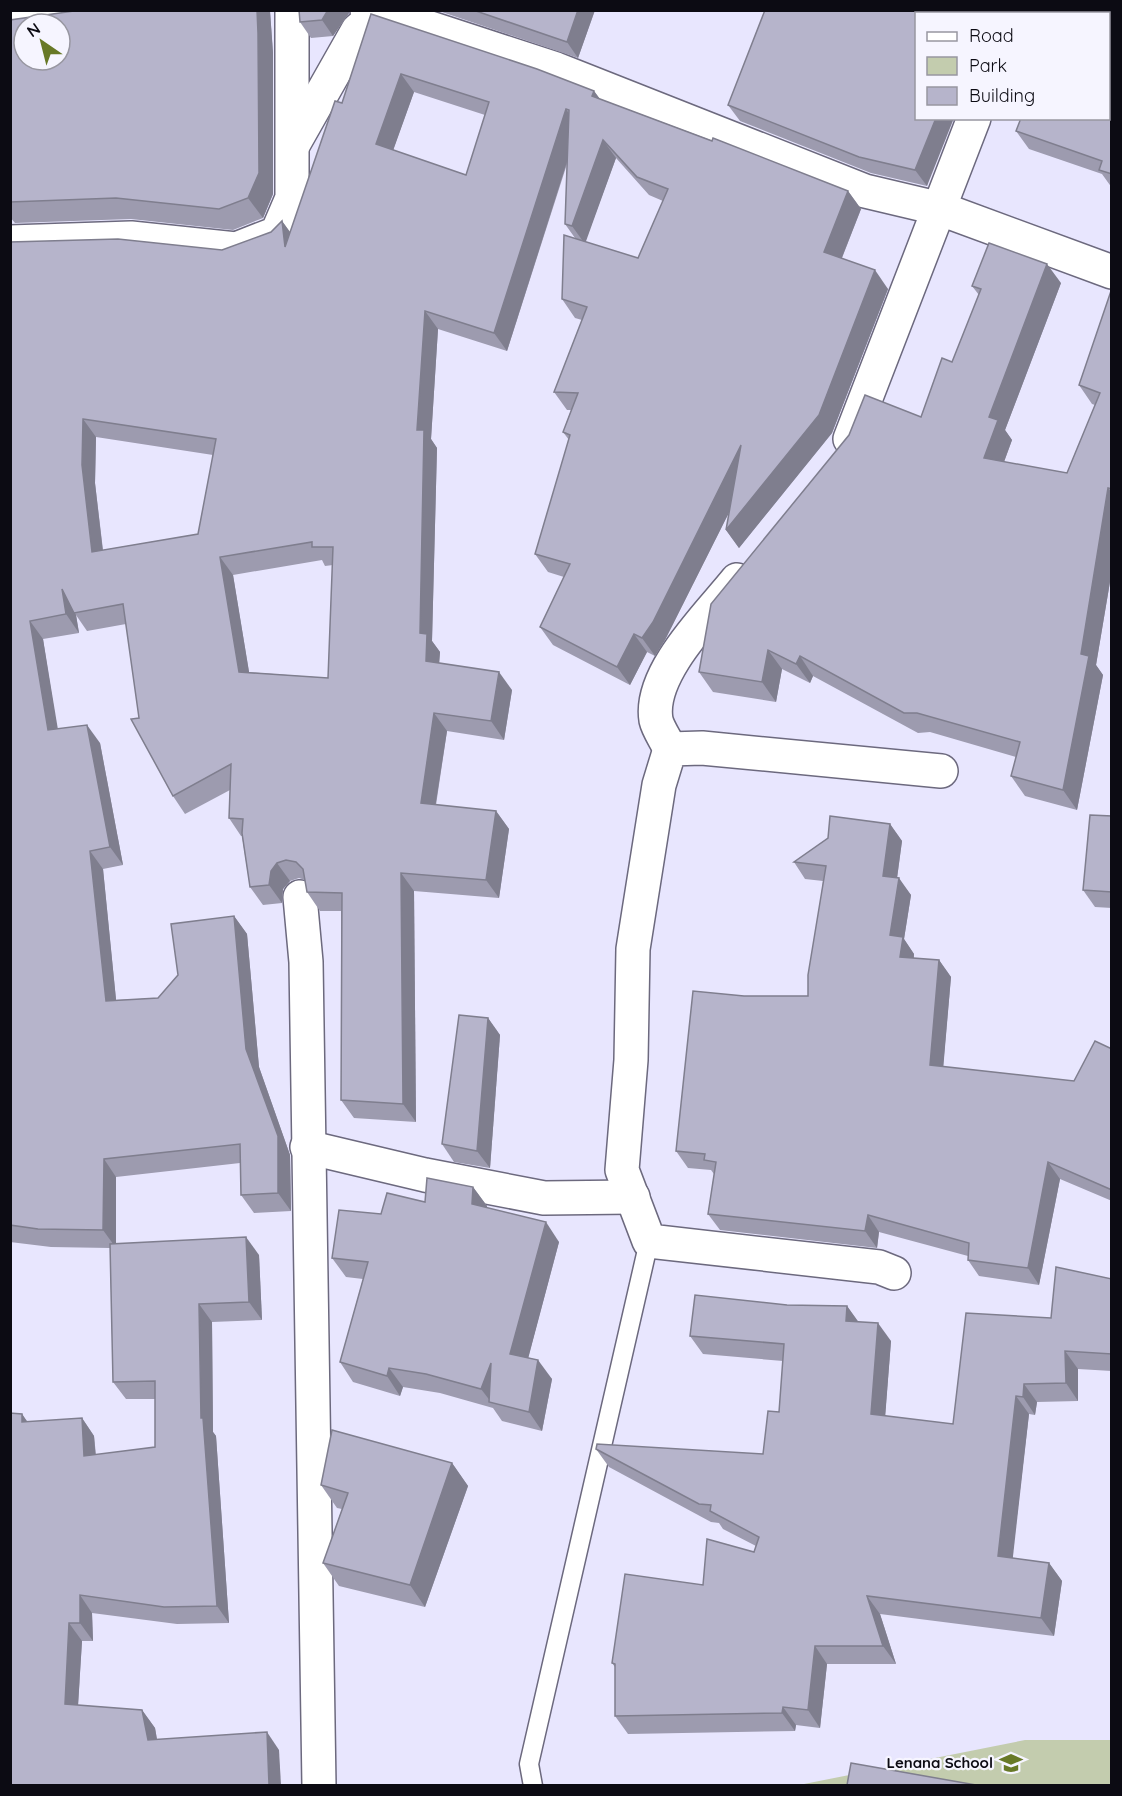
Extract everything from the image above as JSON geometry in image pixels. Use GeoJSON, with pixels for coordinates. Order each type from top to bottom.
{"type":"FeatureCollection","features":[{"type":"Feature","properties":{"kind":"street"},"geometry":{"type":"LineString","coordinates":[[10,21],[63,10]]}},
{"type":"Feature","properties":{"kind":"street"},"geometry":{"type":"LineString","coordinates":[[10,242],[130,238],[236,249],[277,233],[292,198],[292,10]]}},
{"type":"Feature","properties":{"kind":"street"},"geometry":{"type":"LineString","coordinates":[[293,144],[357,30],[371,19],[367,10]]}},
{"type":"Feature","properties":{"kind":"street"},"geometry":{"type":"LineString","coordinates":[[375,10],[556,69],[865,191],[941,208],[1112,272]]}},
{"type":"Feature","properties":{"kind":"street"},"geometry":{"type":"LineString","coordinates":[[833,461],[848,443],[973,120]]}},
{"type":"Feature","properties":{"kind":"street"},"geometry":{"type":"LineString","coordinates":[[759,553],[687,641],[659,684],[656,720],[670,749],[659,785],[633,948],[631,1060],[622,1170],[649,1241],[879,1267],[894,1273]]}},
{"type":"Feature","properties":{"kind":"street"},"geometry":{"type":"LineString","coordinates":[[670,749],[702,748],[941,771]]}},
{"type":"Feature","properties":{"kind":"street"},"geometry":{"type":"LineString","coordinates":[[300,897],[306,962],[318,1785]]}},
{"type":"Feature","properties":{"kind":"street"},"geometry":{"type":"LineString","coordinates":[[308,1147],[425,1175],[544,1198],[633,1197]]}},
{"type":"Feature","properties":{"kind":"lane"},"geometry":{"type":"LineString","coordinates":[[533,1785],[529,1764],[649,1241]]}},
{"type":"Feature","properties":{"kind":"green space","name":"Lenana School"},"geometry":{"type":"Polygon","coordinates":[[[1025,1740],[1111,1740],[1111,1785],[794,1786],[1025,1740]]]}},
{"type":"Feature","properties":{"kind":"building"},"geometry":{"type":"Polygon","coordinates":[[[81,10],[257,10],[259,173],[248,198],[219,209],[116,198],[10,202],[10,20],[12,20],[12,72],[72,72],[72,12],[67,12],[81,10]]]}},
{"type":"Feature","properties":{"kind":"building"},"geometry":{"type":"Polygon","coordinates":[[[299,10],[328,10],[322,20],[300,22],[299,10]]]}},
{"type":"Feature","properties":{"kind":"building"},"geometry":{"type":"Polygon","coordinates":[[[473,10],[578,10],[567,42],[473,10]]]}},
{"type":"Feature","properties":{"kind":"building"},"geometry":{"type":"Polygon","coordinates":[[[765,10],[968,10],[972,12],[915,12],[915,120],[935,120],[915,170],[859,157],[728,105],[765,10]]]}},
{"type":"Feature","properties":{"kind":"building"},"geometry":{"type":"Polygon","coordinates":[[[371,14],[537,69],[594,91],[592,96],[712,141],[713,138],[848,191],[824,252],[875,270],[819,415],[726,530],[741,445],[653,622],[642,638],[634,634],[617,667],[540,627],[570,564],[535,554],[570,435],[563,432],[578,393],[554,392],[587,307],[562,299],[564,235],[638,258],[668,189],[637,177],[603,140],[572,226],[565,224],[569,110],[566,109],[494,333],[425,311],[417,430],[424,430],[420,633],[427,634],[426,661],[499,672],[491,721],[434,713],[421,803],[496,811],[486,880],[401,873],[403,1104],[341,1100],[342,893],[307,892],[303,869],[296,862],[286,860],[277,863],[271,871],[269,885],[250,887],[242,833],[243,819],[229,818],[231,764],[173,796],[131,719],[139,718],[123,604],[74,613],[62,589],[66,614],[30,621],[48,730],[87,725],[110,847],[90,851],[106,1001],[158,998],[178,975],[171,924],[234,916],[246,1049],[278,1136],[278,1193],[241,1195],[240,1144],[104,1159],[103,1230],[38,1229],[10,1225],[10,242],[118,239],[222,250],[271,232],[282,221],[285,247],[335,101],[342,103],[371,14]],[[401,74],[376,144],[466,175],[489,102],[401,74]],[[83,419],[82,465],[92,552],[198,534],[216,439],[83,419]],[[312,542],[220,557],[239,672],[328,678],[333,547],[312,547],[312,542]]]}},
{"type":"Feature","properties":{"kind":"building"},"geometry":{"type":"Polygon","coordinates":[[[1110,48],[1112,48],[1112,174],[1099,170],[1102,161],[1016,131],[1020,120],[1110,120],[1110,48]]]}},
{"type":"Feature","properties":{"kind":"building"},"geometry":{"type":"Polygon","coordinates":[[[989,243],[1047,264],[989,417],[998,420],[984,458],[1067,473],[1100,393],[1079,385],[1112,288],[1112,489],[1108,488],[1081,654],[1089,656],[1063,790],[1011,776],[1020,742],[917,713],[904,713],[800,656],[796,664],[768,650],[762,682],[699,672],[711,604],[849,435],[865,395],[921,417],[942,358],[952,362],[981,289],[972,286],[989,243]]]}},
{"type":"Feature","properties":{"kind":"building"},"geometry":{"type":"Polygon","coordinates":[[[1090,815],[1112,816],[1112,892],[1083,890],[1090,815]]]}},
{"type":"Feature","properties":{"kind":"building"},"geometry":{"type":"Polygon","coordinates":[[[830,816],[890,824],[883,876],[899,878],[890,935],[903,937],[900,957],[939,960],[930,1065],[1074,1081],[1095,1041],[1112,1049],[1112,1190],[1048,1162],[1028,1268],[968,1260],[969,1243],[868,1215],[865,1231],[708,1214],[716,1162],[704,1160],[705,1154],[676,1151],[693,991],[744,996],[808,996],[808,975],[826,866],[794,862],[828,838],[830,816]]]}},
{"type":"Feature","properties":{"kind":"building"},"geometry":{"type":"Polygon","coordinates":[[[459,1015],[488,1018],[477,1151],[442,1144],[459,1015]]]}},
{"type":"Feature","properties":{"kind":"building"},"geometry":{"type":"Polygon","coordinates":[[[427,1178],[473,1187],[472,1204],[546,1222],[510,1354],[538,1360],[529,1412],[489,1402],[491,1363],[481,1389],[426,1374],[389,1368],[387,1376],[340,1362],[368,1262],[332,1258],[339,1210],[381,1214],[387,1193],[425,1202],[427,1178]]]}},
{"type":"Feature","properties":{"kind":"building"},"geometry":{"type":"Polygon","coordinates":[[[246,1237],[249,1302],[199,1304],[201,1418],[203,1418],[217,1606],[164,1607],[80,1595],[80,1623],[69,1623],[65,1704],[142,1710],[148,1740],[267,1732],[269,1785],[10,1785],[10,1413],[22,1414],[22,1422],[82,1418],[84,1456],[155,1447],[155,1381],[113,1382],[110,1244],[246,1237]]]}},
{"type":"Feature","properties":{"kind":"building"},"geometry":{"type":"Polygon","coordinates":[[[1056,1267],[1112,1279],[1112,1354],[1065,1351],[1066,1383],[1024,1384],[1023,1397],[1016,1396],[998,1556],[1049,1563],[1041,1618],[867,1596],[883,1646],[815,1646],[808,1710],[783,1707],[782,1713],[615,1716],[615,1664],[612,1663],[625,1574],[703,1585],[707,1539],[754,1552],[759,1537],[710,1511],[711,1505],[699,1504],[596,1449],[597,1444],[763,1454],[768,1411],[779,1412],[784,1344],[690,1336],[695,1295],[787,1305],[847,1306],[846,1321],[878,1323],[871,1414],[953,1424],[966,1313],[1051,1318],[1056,1267]]]}},
{"type":"Feature","properties":{"kind":"building"},"geometry":{"type":"Polygon","coordinates":[[[332,1430],[452,1463],[410,1585],[323,1563],[348,1493],[321,1485],[332,1430]]]}},
{"type":"Feature","properties":{"kind":"building"},"geometry":{"type":"Polygon","coordinates":[[[851,1763],[976,1785],[847,1785],[851,1763]]]}},
{"type":"Feature","properties":{"kind":"place","name":"Lenana School"},"geometry":{"type":"Point","coordinates":[1011,1763]}}]}
